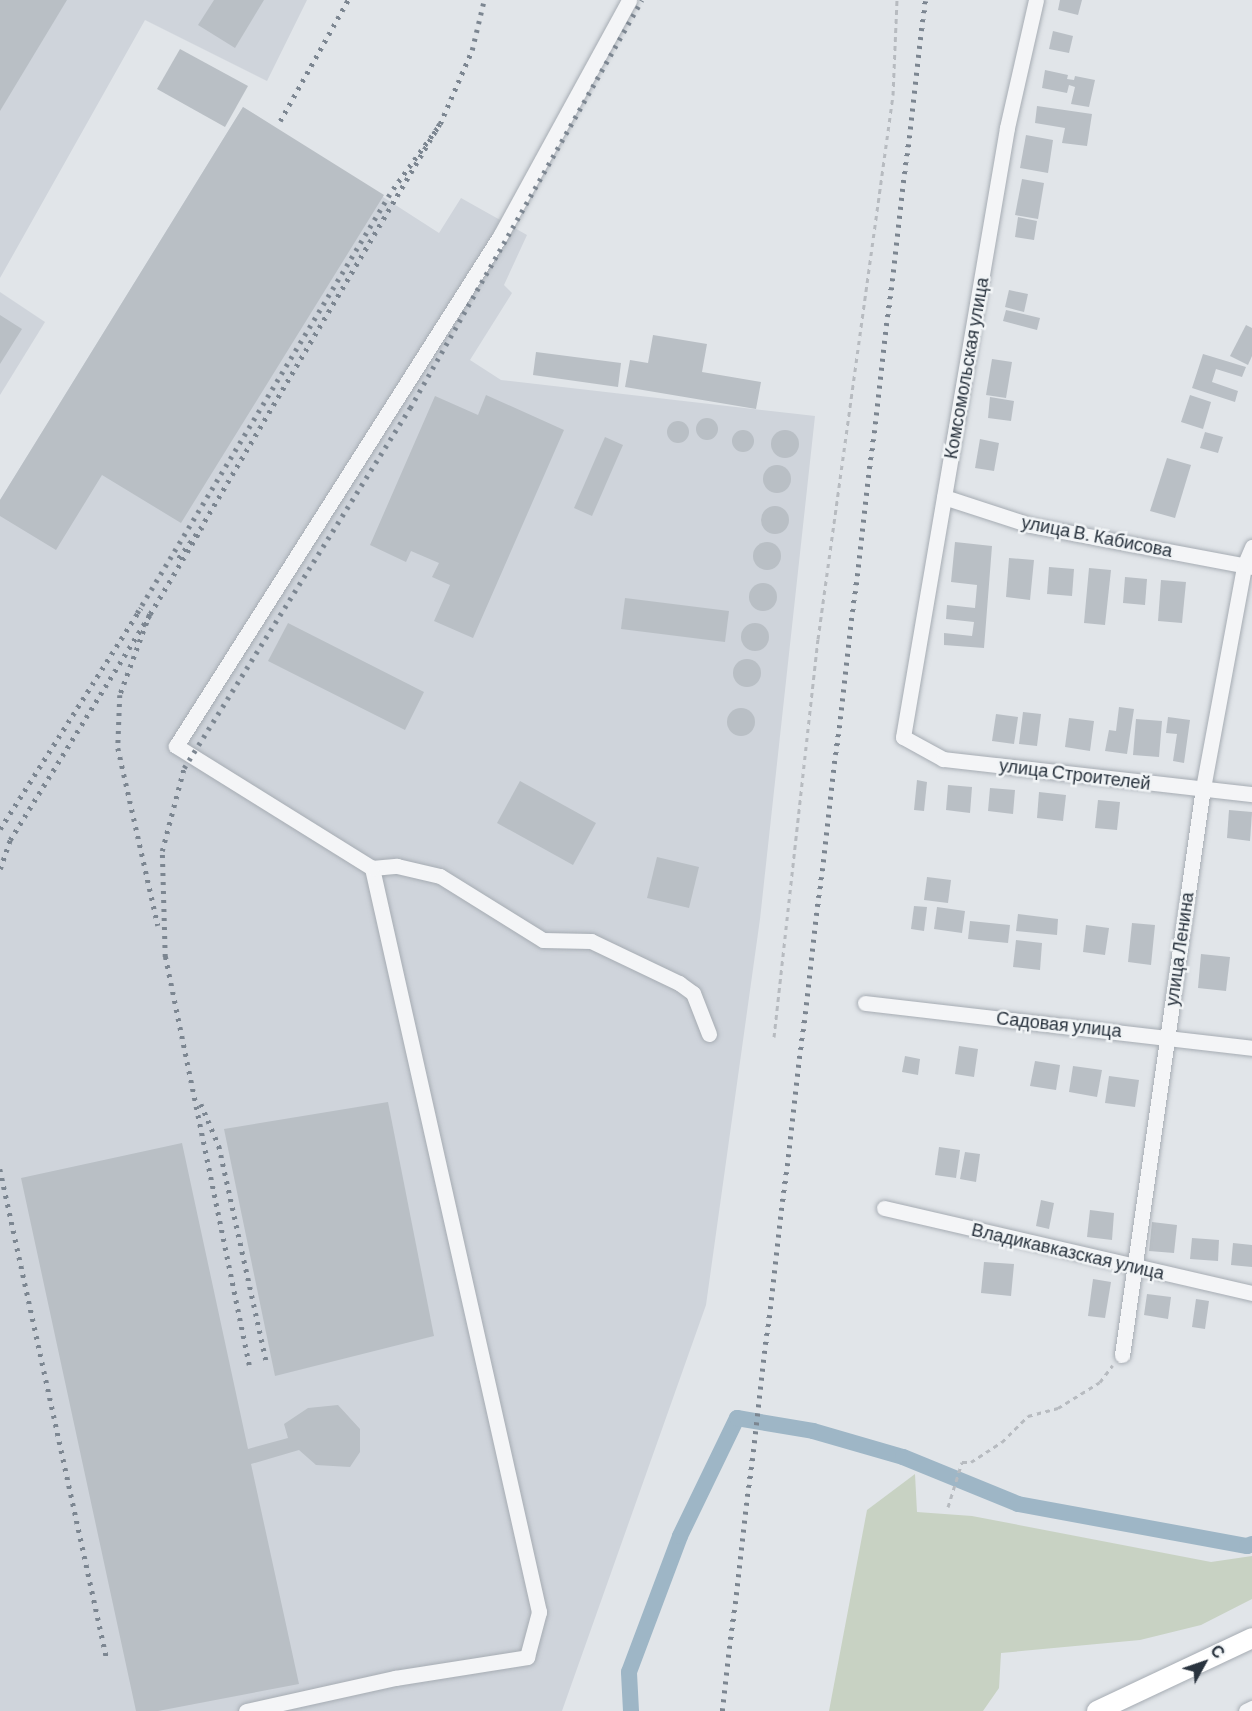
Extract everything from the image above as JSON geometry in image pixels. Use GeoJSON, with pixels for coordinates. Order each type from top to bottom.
{"type":"FeatureCollection","features":[{"type":"Feature","properties":{"kind":"main road"},"geometry":{"type":"LineString","coordinates":[[1097,1711],[1252,1638]]}},
{"type":"Feature","properties":{"kind":"street"},"geometry":{"type":"LineString","coordinates":[[629,0],[500,236],[176,746],[372,867],[397,866],[440,876],[543,940],[591,941],[679,983],[693,993],[709,1034]]}},
{"type":"Feature","properties":{"kind":"street","name":"Комсомольская улица"},"geometry":{"type":"LineString","coordinates":[[903,737],[1007,128],[1036,0]]}},
{"type":"Feature","properties":{"kind":"street","name":"улица В. Кабисова"},"geometry":{"type":"LineString","coordinates":[[944,497],[1030,525],[1248,567]]}},
{"type":"Feature","properties":{"kind":"street","name":"улица Ленина"},"geometry":{"type":"LineString","coordinates":[[1122,1355],[1132,1266],[1203,788],[1252,547]]}},
{"type":"Feature","properties":{"kind":"street","name":"улица Строителей"},"geometry":{"type":"LineString","coordinates":[[903,737],[943,759],[1252,794]]}},
{"type":"Feature","properties":{"kind":"street"},"geometry":{"type":"LineString","coordinates":[[246,1711],[395,1678],[527,1657],[539,1612],[372,867]]}},
{"type":"Feature","properties":{"kind":"street","name":"Садовая улица"},"geometry":{"type":"LineString","coordinates":[[865,1003],[1166,1035],[1252,1048]]}},
{"type":"Feature","properties":{"kind":"street","name":"Владикавказская улица"},"geometry":{"type":"LineString","coordinates":[[884,1208],[1252,1293]]}},
{"type":"Feature","properties":{"kind":"street"},"geometry":{"type":"LineString","coordinates":[[1246,1711],[1252,1708]]}},
{"type":"Feature","properties":{"kind":"path"},"geometry":{"type":"LineString","coordinates":[[774,1037],[818,639],[893,95],[897,0]]}},
{"type":"Feature","properties":{"kind":"path"},"geometry":{"type":"LineString","coordinates":[[948,1507],[962,1462],[970,1462],[1002,1442],[1028,1416],[1058,1407],[1100,1382],[1122,1355]]}},
{"type":"Feature","properties":{"kind":"shaded area"},"geometry":{"type":"Polygon","coordinates":[[[0,0],[307,0],[267,81],[145,20],[0,278],[0,0]]]}},
{"type":"Feature","properties":{"kind":"shaded area"},"geometry":{"type":"Polygon","coordinates":[[[243,107],[439,233],[461,198],[527,235],[504,285],[512,293],[470,360],[501,380],[815,416],[760,919],[706,1305],[562,1711],[0,1711],[0,500],[243,107]]]}},
{"type":"Feature","properties":{"kind":"shaded area"},"geometry":{"type":"Polygon","coordinates":[[[0,292],[45,322],[0,395],[0,292]]]}},
{"type":"Feature","properties":{"kind":"green space"},"geometry":{"type":"Polygon","coordinates":[[[915,1474],[917,1512],[972,1516],[1211,1562],[1252,1556],[1252,1599],[1201,1625],[1140,1640],[1001,1653],[999,1688],[983,1711],[829,1711],[867,1510],[915,1474]]]}},
{"type":"Feature","properties":{"kind":"building"},"geometry":{"type":"Polygon","coordinates":[[[0,0],[67,0],[0,111],[0,0]]]}},
{"type":"Feature","properties":{"kind":"building"},"geometry":{"type":"Polygon","coordinates":[[[214,0],[264,0],[235,48],[198,25],[214,0]]]}},
{"type":"Feature","properties":{"kind":"building"},"geometry":{"type":"Polygon","coordinates":[[[1060,0],[1082,0],[1078,15],[1058,10],[1060,0]]]}},
{"type":"Feature","properties":{"kind":"building"},"geometry":{"type":"Polygon","coordinates":[[[1053,31],[1073,36],[1069,53],[1049,49],[1053,31]]]}},
{"type":"Feature","properties":{"kind":"building"},"geometry":{"type":"Polygon","coordinates":[[[180,49],[248,86],[225,127],[157,89],[180,49]]]}},
{"type":"Feature","properties":{"kind":"building"},"geometry":{"type":"Polygon","coordinates":[[[1045,70],[1068,75],[1067,79],[1074,80],[1075,76],[1095,80],[1089,107],[1071,104],[1075,87],[1069,85],[1067,93],[1042,88],[1045,70]]]}},
{"type":"Feature","properties":{"kind":"building"},"geometry":{"type":"Polygon","coordinates":[[[1037,106],[1092,114],[1087,146],[1062,143],[1065,128],[1035,123],[1037,106]]]}},
{"type":"Feature","properties":{"kind":"building"},"geometry":{"type":"Polygon","coordinates":[[[243,107],[384,195],[181,523],[102,475],[56,550],[0,516],[0,500],[243,107]]]}},
{"type":"Feature","properties":{"kind":"building"},"geometry":{"type":"Polygon","coordinates":[[[1026,135],[1053,140],[1048,173],[1020,168],[1026,135]]]}},
{"type":"Feature","properties":{"kind":"building"},"geometry":{"type":"Polygon","coordinates":[[[1022,179],[1044,183],[1038,219],[1015,215],[1022,179]]]}},
{"type":"Feature","properties":{"kind":"building"},"geometry":{"type":"Polygon","coordinates":[[[1018,217],[1037,221],[1034,240],[1015,237],[1018,217]]]}},
{"type":"Feature","properties":{"kind":"building"},"geometry":{"type":"Polygon","coordinates":[[[1009,290],[1028,294],[1024,312],[1005,307],[1009,290]]]}},
{"type":"Feature","properties":{"kind":"building"},"geometry":{"type":"Polygon","coordinates":[[[1006,310],[1040,318],[1037,330],[1003,321],[1006,310]]]}},
{"type":"Feature","properties":{"kind":"building"},"geometry":{"type":"Polygon","coordinates":[[[0,315],[22,329],[0,364],[0,315]]]}},
{"type":"Feature","properties":{"kind":"building"},"geometry":{"type":"Polygon","coordinates":[[[1246,325],[1252,328],[1252,356],[1248,365],[1230,356],[1246,325]]]}},
{"type":"Feature","properties":{"kind":"building"},"geometry":{"type":"Polygon","coordinates":[[[653,335],[707,344],[702,372],[761,382],[756,409],[625,387],[630,360],[648,363],[653,335]]]}},
{"type":"Feature","properties":{"kind":"building"},"geometry":{"type":"Polygon","coordinates":[[[536,352],[621,363],[618,387],[533,375],[536,352]]]}},
{"type":"Feature","properties":{"kind":"building"},"geometry":{"type":"Polygon","coordinates":[[[1203,354],[1246,367],[1242,377],[1216,369],[1212,382],[1238,391],[1235,402],[1192,388],[1203,354]]]}},
{"type":"Feature","properties":{"kind":"building"},"geometry":{"type":"Polygon","coordinates":[[[992,359],[1012,362],[1006,398],[986,395],[992,359]]]}},
{"type":"Feature","properties":{"kind":"building"},"geometry":{"type":"Polygon","coordinates":[[[486,395],[564,430],[473,638],[434,621],[450,585],[432,577],[439,563],[411,551],[406,562],[370,545],[435,396],[478,415],[486,395]]]}},
{"type":"Feature","properties":{"kind":"building"},"geometry":{"type":"Polygon","coordinates":[[[1190,395],[1211,402],[1203,429],[1181,422],[1190,395]]]}},
{"type":"Feature","properties":{"kind":"building"},"geometry":{"type":"Polygon","coordinates":[[[990,397],[1014,401],[1011,421],[988,418],[990,397]]]}},
{"type":"Feature","properties":{"kind":"building"},"geometry":{"type":"Polygon","coordinates":[[[707,418],[715,421],[718,429],[715,437],[707,440],[699,437],[696,429],[699,421],[707,418]]]}},
{"type":"Feature","properties":{"kind":"building"},"geometry":{"type":"Polygon","coordinates":[[[678,421],[686,424],[689,432],[686,440],[678,443],[670,440],[667,432],[670,424],[678,421]]]}},
{"type":"Feature","properties":{"kind":"building"},"geometry":{"type":"Polygon","coordinates":[[[743,430],[751,433],[754,441],[751,449],[743,452],[735,449],[732,441],[735,433],[743,430]]]}},
{"type":"Feature","properties":{"kind":"building"},"geometry":{"type":"Polygon","coordinates":[[[785,430],[795,434],[799,444],[795,454],[785,458],[775,454],[771,444],[775,434],[785,430]]]}},
{"type":"Feature","properties":{"kind":"building"},"geometry":{"type":"Polygon","coordinates":[[[1205,432],[1223,437],[1218,453],[1200,448],[1205,432]]]}},
{"type":"Feature","properties":{"kind":"building"},"geometry":{"type":"Polygon","coordinates":[[[605,437],[623,445],[592,516],[574,508],[605,437]]]}},
{"type":"Feature","properties":{"kind":"building"},"geometry":{"type":"Polygon","coordinates":[[[980,439],[999,443],[994,471],[975,468],[980,439]]]}},
{"type":"Feature","properties":{"kind":"building"},"geometry":{"type":"Polygon","coordinates":[[[1167,458],[1191,465],[1175,518],[1150,511],[1167,458]]]}},
{"type":"Feature","properties":{"kind":"building"},"geometry":{"type":"Polygon","coordinates":[[[777,465],[787,469],[791,479],[787,489],[777,493],[767,489],[763,479],[767,469],[777,465]]]}},
{"type":"Feature","properties":{"kind":"building"},"geometry":{"type":"Polygon","coordinates":[[[775,506],[785,510],[789,520],[785,530],[775,534],[765,530],[761,520],[765,510],[775,506]]]}},
{"type":"Feature","properties":{"kind":"building"},"geometry":{"type":"Polygon","coordinates":[[[767,542],[777,546],[781,556],[777,566],[767,570],[757,566],[753,556],[757,546],[767,542]]]}},
{"type":"Feature","properties":{"kind":"building"},"geometry":{"type":"Polygon","coordinates":[[[955,542],[992,546],[984,648],[944,645],[944,633],[972,636],[974,622],[946,619],[947,605],[975,608],[977,585],[951,582],[955,542]]]}},
{"type":"Feature","properties":{"kind":"building"},"geometry":{"type":"Polygon","coordinates":[[[1009,558],[1034,560],[1030,600],[1006,597],[1009,558]]]}},
{"type":"Feature","properties":{"kind":"building"},"geometry":{"type":"Polygon","coordinates":[[[1049,567],[1074,569],[1072,596],[1047,594],[1049,567]]]}},
{"type":"Feature","properties":{"kind":"building"},"geometry":{"type":"Polygon","coordinates":[[[1089,568],[1111,570],[1105,625],[1084,623],[1089,568]]]}},
{"type":"Feature","properties":{"kind":"building"},"geometry":{"type":"Polygon","coordinates":[[[1125,577],[1147,579],[1145,605],[1123,603],[1125,577]]]}},
{"type":"Feature","properties":{"kind":"building"},"geometry":{"type":"Polygon","coordinates":[[[1161,580],[1186,582],[1182,623],[1158,621],[1161,580]]]}},
{"type":"Feature","properties":{"kind":"building"},"geometry":{"type":"Polygon","coordinates":[[[763,583],[773,587],[777,597],[773,607],[763,611],[753,607],[749,597],[753,587],[763,583]]]}},
{"type":"Feature","properties":{"kind":"building"},"geometry":{"type":"Polygon","coordinates":[[[625,598],[729,611],[725,642],[621,629],[625,598]]]}},
{"type":"Feature","properties":{"kind":"building"},"geometry":{"type":"Polygon","coordinates":[[[288,623],[424,692],[405,730],[268,661],[288,623]]]}},
{"type":"Feature","properties":{"kind":"building"},"geometry":{"type":"Polygon","coordinates":[[[755,623],[765,627],[769,637],[765,647],[755,651],[745,647],[741,637],[745,627],[755,623]]]}},
{"type":"Feature","properties":{"kind":"building"},"geometry":{"type":"Polygon","coordinates":[[[747,659],[757,663],[761,673],[757,683],[747,687],[737,683],[733,673],[737,663],[747,659]]]}},
{"type":"Feature","properties":{"kind":"building"},"geometry":{"type":"Polygon","coordinates":[[[1119,707],[1134,709],[1127,754],[1105,751],[1109,730],[1116,731],[1119,707]]]}},
{"type":"Feature","properties":{"kind":"building"},"geometry":{"type":"Polygon","coordinates":[[[741,708],[751,712],[755,722],[751,732],[741,736],[731,732],[727,722],[731,712],[741,708]]]}},
{"type":"Feature","properties":{"kind":"building"},"geometry":{"type":"Polygon","coordinates":[[[1023,712],[1041,714],[1037,746],[1019,744],[1023,712]]]}},
{"type":"Feature","properties":{"kind":"building"},"geometry":{"type":"Polygon","coordinates":[[[996,714],[1018,717],[1014,744],[992,741],[996,714]]]}},
{"type":"Feature","properties":{"kind":"building"},"geometry":{"type":"Polygon","coordinates":[[[1168,717],[1190,720],[1184,763],[1173,761],[1177,734],[1166,733],[1168,717]]]}},
{"type":"Feature","properties":{"kind":"building"},"geometry":{"type":"Polygon","coordinates":[[[1069,718],[1094,721],[1090,751],[1065,747],[1069,718]]]}},
{"type":"Feature","properties":{"kind":"building"},"geometry":{"type":"Polygon","coordinates":[[[1136,719],[1162,721],[1159,757],[1133,755],[1136,719]]]}},
{"type":"Feature","properties":{"kind":"building"},"geometry":{"type":"Polygon","coordinates":[[[917,780],[927,782],[924,811],[914,810],[917,780]]]}},
{"type":"Feature","properties":{"kind":"building"},"geometry":{"type":"Polygon","coordinates":[[[520,781],[596,823],[573,865],[497,823],[520,781]]]}},
{"type":"Feature","properties":{"kind":"building"},"geometry":{"type":"Polygon","coordinates":[[[948,785],[972,787],[970,813],[946,810],[948,785]]]}},
{"type":"Feature","properties":{"kind":"building"},"geometry":{"type":"Polygon","coordinates":[[[990,788],[1015,790],[1013,814],[988,811],[990,788]]]}},
{"type":"Feature","properties":{"kind":"building"},"geometry":{"type":"Polygon","coordinates":[[[1039,792],[1066,795],[1063,821],[1037,818],[1039,792]]]}},
{"type":"Feature","properties":{"kind":"building"},"geometry":{"type":"Polygon","coordinates":[[[1098,800],[1120,802],[1117,830],[1095,828],[1098,800]]]}},
{"type":"Feature","properties":{"kind":"building"},"geometry":{"type":"Polygon","coordinates":[[[1229,810],[1252,812],[1250,841],[1227,838],[1229,810]]]}},
{"type":"Feature","properties":{"kind":"building"},"geometry":{"type":"Polygon","coordinates":[[[657,857],[699,867],[689,908],[647,898],[657,857]]]}},
{"type":"Feature","properties":{"kind":"building"},"geometry":{"type":"Polygon","coordinates":[[[927,877],[951,880],[948,903],[924,900],[927,877]]]}},
{"type":"Feature","properties":{"kind":"building"},"geometry":{"type":"Polygon","coordinates":[[[914,906],[927,907],[924,931],[911,929],[914,906]]]}},
{"type":"Feature","properties":{"kind":"building"},"geometry":{"type":"Polygon","coordinates":[[[937,907],[965,911],[962,933],[934,929],[937,907]]]}},
{"type":"Feature","properties":{"kind":"building"},"geometry":{"type":"Polygon","coordinates":[[[1018,914],[1058,919],[1057,935],[1016,931],[1018,914]]]}},
{"type":"Feature","properties":{"kind":"building"},"geometry":{"type":"Polygon","coordinates":[[[970,921],[1010,925],[1008,943],[968,939],[970,921]]]}},
{"type":"Feature","properties":{"kind":"building"},"geometry":{"type":"Polygon","coordinates":[[[1132,923],[1155,925],[1151,965],[1128,962],[1132,923]]]}},
{"type":"Feature","properties":{"kind":"building"},"geometry":{"type":"Polygon","coordinates":[[[1086,925],[1109,928],[1105,955],[1083,952],[1086,925]]]}},
{"type":"Feature","properties":{"kind":"building"},"geometry":{"type":"Polygon","coordinates":[[[1016,940],[1042,943],[1040,970],[1013,967],[1016,940]]]}},
{"type":"Feature","properties":{"kind":"building"},"geometry":{"type":"Polygon","coordinates":[[[1201,954],[1230,957],[1226,991],[1198,988],[1201,954]]]}},
{"type":"Feature","properties":{"kind":"building"},"geometry":{"type":"Polygon","coordinates":[[[959,1046],[978,1049],[974,1077],[955,1074],[959,1046]]]}},
{"type":"Feature","properties":{"kind":"building"},"geometry":{"type":"Polygon","coordinates":[[[905,1056],[920,1059],[918,1075],[902,1072],[905,1056]]]}},
{"type":"Feature","properties":{"kind":"building"},"geometry":{"type":"Polygon","coordinates":[[[1035,1061],[1060,1065],[1056,1090],[1030,1086],[1035,1061]]]}},
{"type":"Feature","properties":{"kind":"building"},"geometry":{"type":"Polygon","coordinates":[[[1073,1066],[1102,1070],[1097,1097],[1069,1092],[1073,1066]]]}},
{"type":"Feature","properties":{"kind":"building"},"geometry":{"type":"Polygon","coordinates":[[[1109,1076],[1139,1080],[1135,1107],[1105,1103],[1109,1076]]]}},
{"type":"Feature","properties":{"kind":"building"},"geometry":{"type":"Polygon","coordinates":[[[388,1102],[434,1336],[275,1376],[224,1129],[388,1102]]]}},
{"type":"Feature","properties":{"kind":"building"},"geometry":{"type":"Polygon","coordinates":[[[182,1143],[248,1449],[288,1438],[284,1424],[308,1408],[338,1405],[360,1429],[360,1452],[350,1467],[316,1465],[299,1450],[251,1464],[299,1684],[158,1711],[136,1711],[21,1178],[182,1143]]]}},
{"type":"Feature","properties":{"kind":"building"},"geometry":{"type":"Polygon","coordinates":[[[939,1147],[960,1150],[956,1178],[935,1175],[939,1147]]]}},
{"type":"Feature","properties":{"kind":"building"},"geometry":{"type":"Polygon","coordinates":[[[965,1152],[980,1154],[976,1182],[960,1179],[965,1152]]]}},
{"type":"Feature","properties":{"kind":"building"},"geometry":{"type":"Polygon","coordinates":[[[1041,1200],[1054,1203],[1049,1229],[1036,1226],[1041,1200]]]}},
{"type":"Feature","properties":{"kind":"building"},"geometry":{"type":"Polygon","coordinates":[[[1090,1210],[1114,1213],[1112,1240],[1087,1237],[1090,1210]]]}},
{"type":"Feature","properties":{"kind":"building"},"geometry":{"type":"Polygon","coordinates":[[[1152,1222],[1177,1225],[1174,1253],[1149,1251],[1152,1222]]]}},
{"type":"Feature","properties":{"kind":"building"},"geometry":{"type":"Polygon","coordinates":[[[1192,1238],[1219,1240],[1218,1261],[1190,1259],[1192,1238]]]}},
{"type":"Feature","properties":{"kind":"building"},"geometry":{"type":"Polygon","coordinates":[[[1233,1243],[1252,1245],[1252,1267],[1231,1265],[1233,1243]]]}},
{"type":"Feature","properties":{"kind":"building"},"geometry":{"type":"Polygon","coordinates":[[[984,1262],[1014,1264],[1011,1296],[981,1293],[984,1262]]]}},
{"type":"Feature","properties":{"kind":"building"},"geometry":{"type":"Polygon","coordinates":[[[1093,1279],[1111,1282],[1105,1318],[1088,1316],[1093,1279]]]}},
{"type":"Feature","properties":{"kind":"building"},"geometry":{"type":"Polygon","coordinates":[[[1147,1294],[1171,1297],[1168,1319],[1144,1315],[1147,1294]]]}},
{"type":"Feature","properties":{"kind":"building"},"geometry":{"type":"Polygon","coordinates":[[[1196,1299],[1209,1301],[1205,1329],[1192,1327],[1196,1299]]]}},
{"type":"Feature","properties":{"kind":"waterway"},"geometry":{"type":"LineString","coordinates":[[631,1711],[629,1672],[680,1536],[737,1418],[813,1431],[903,1457],[1018,1504],[1247,1546],[1252,1544]]}},
{"type":"Feature","properties":{"kind":"railway"},"geometry":{"type":"LineString","coordinates":[[280,121],[348,0]]}},
{"type":"Feature","properties":{"kind":"railway"},"geometry":{"type":"LineString","coordinates":[[440,124],[472,50],[484,0]]}},
{"type":"Feature","properties":{"kind":"railway"},"geometry":{"type":"LineString","coordinates":[[249,1365],[165,957],[162,851],[184,768],[410,408],[642,0]]}},
{"type":"Feature","properties":{"kind":"railway"},"geometry":{"type":"LineString","coordinates":[[722,1711],[925,0]]}},
{"type":"Feature","properties":{"kind":"railway"},"geometry":{"type":"LineString","coordinates":[[137,613],[393,189],[440,124],[202,527]]}},
{"type":"Feature","properties":{"kind":"railway"},"geometry":{"type":"LineString","coordinates":[[150,614],[202,527],[177,561]]}},
{"type":"Feature","properties":{"kind":"railway"},"geometry":{"type":"LineString","coordinates":[[0,829],[141,608]]}},
{"type":"Feature","properties":{"kind":"railway"},"geometry":{"type":"LineString","coordinates":[[0,869],[10,840],[150,614],[120,695],[118,748],[158,926]]}},
{"type":"Feature","properties":{"kind":"railway"},"geometry":{"type":"LineString","coordinates":[[201,1104],[219,1146],[266,1360]]}},
{"type":"Feature","properties":{"kind":"railway"},"geometry":{"type":"LineString","coordinates":[[0,1169],[106,1657]]}}]}
